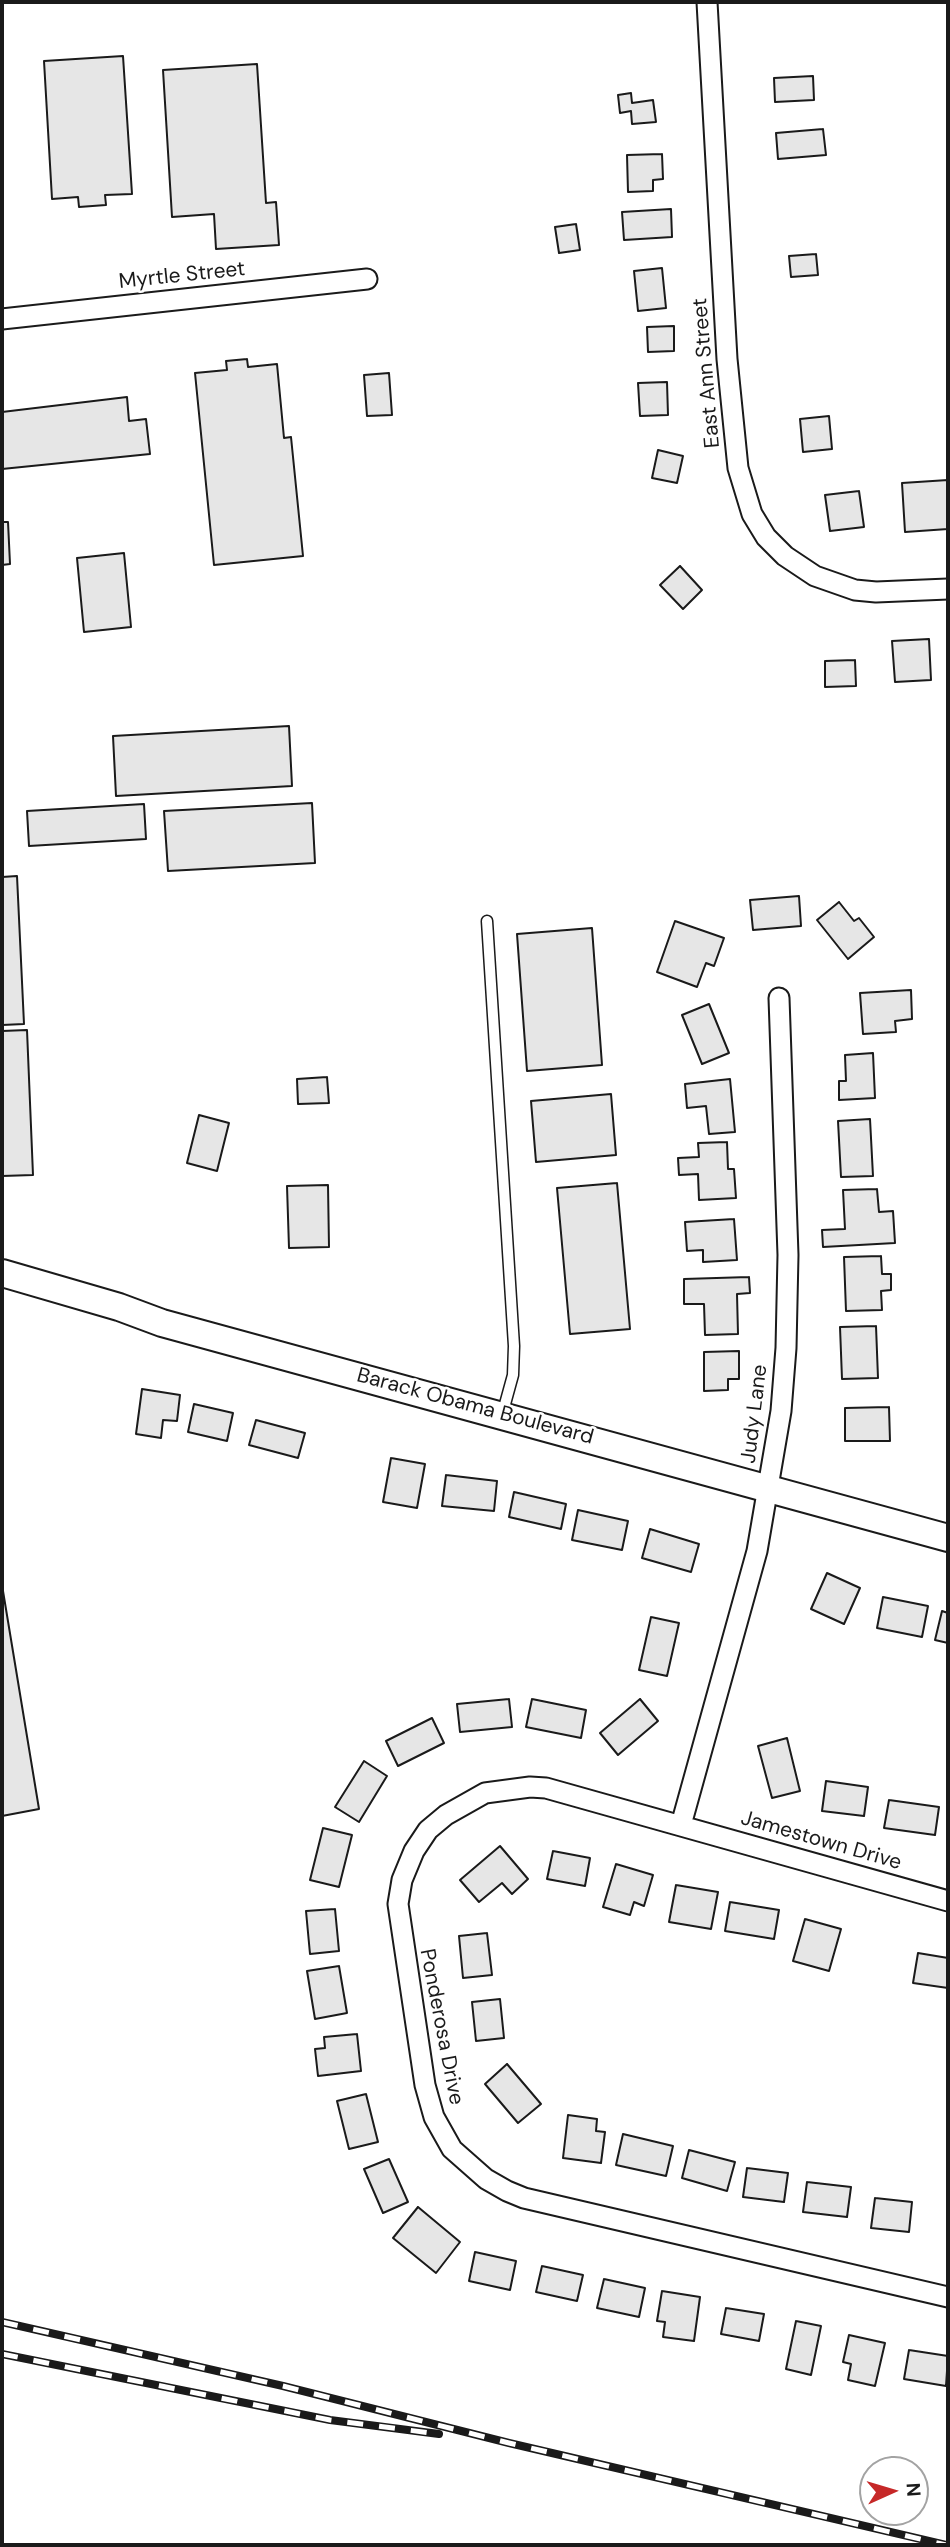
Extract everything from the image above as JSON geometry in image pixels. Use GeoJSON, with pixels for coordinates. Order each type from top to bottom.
{"type":"FeatureCollection","features":[{"type":"Feature","properties":{"kind":"main road","name":"Barack Obama Boulevard"},"geometry":{"type":"LineString","coordinates":[[2,1273],[162,1322],[948,1538]]}},
{"type":"Feature","properties":{"kind":"street","name":"East Ann Street"},"geometry":{"type":"LineString","coordinates":[[707,2],[727,359],[738,468],[752,514],[766,537],[785,556],[815,576],[855,590],[898,592],[948,589]]}},
{"type":"Feature","properties":{"kind":"street","name":"Myrtle Street"},"geometry":{"type":"LineString","coordinates":[[2,319],[367,279]]}},
{"type":"Feature","properties":{"kind":"street","name":"Judy Lane"},"geometry":{"type":"LineString","coordinates":[[681,1825],[757,1551],[781,1411],[786,1348],[788,1255],[779,998]]}},
{"type":"Feature","properties":{"kind":"street","name":"Ponderosa Drive"},"geometry":{"type":"LineString","coordinates":[[681,1825],[545,1788],[530,1787],[485,1793],[454,1810],[428,1830],[414,1850],[402,1880],[398,1912],[425,2085],[434,2117],[444,2136],[452,2149],[477,2172],[507,2192],[524,2198],[948,2297]]}},
{"type":"Feature","properties":{"kind":"street","name":"Jamestown Drive"},"geometry":{"type":"LineString","coordinates":[[681,1825],[948,1901]]}},
{"type":"Feature","properties":{"kind":"lane"},"geometry":{"type":"LineString","coordinates":[[487,921],[514,1346],[513,1375],[502,1415]]}},
{"type":"Feature","properties":{"kind":"building"},"geometry":{"type":"Polygon","coordinates":[[[123,56],[132,194],[105,195],[106,205],[79,207],[78,197],[52,199],[44,61],[123,56]]]}},
{"type":"Feature","properties":{"kind":"building"},"geometry":{"type":"Polygon","coordinates":[[[257,64],[266,203],[276,202],[279,245],[216,249],[214,214],[172,217],[163,70],[257,64]]]}},
{"type":"Feature","properties":{"kind":"building"},"geometry":{"type":"Polygon","coordinates":[[[813,76],[814,100],[775,102],[774,78],[813,76]]]}},
{"type":"Feature","properties":{"kind":"building"},"geometry":{"type":"Polygon","coordinates":[[[631,93],[632,103],[653,100],[656,122],[632,124],[631,111],[620,113],[618,95],[631,93]]]}},
{"type":"Feature","properties":{"kind":"building"},"geometry":{"type":"Polygon","coordinates":[[[823,129],[826,155],[778,159],[776,133],[823,129]]]}},
{"type":"Feature","properties":{"kind":"building"},"geometry":{"type":"Polygon","coordinates":[[[662,154],[663,179],[653,180],[653,191],[628,192],[627,155],[662,154]]]}},
{"type":"Feature","properties":{"kind":"building"},"geometry":{"type":"Polygon","coordinates":[[[671,209],[672,237],[624,240],[622,212],[671,209]]]}},
{"type":"Feature","properties":{"kind":"building"},"geometry":{"type":"Polygon","coordinates":[[[576,224],[580,250],[559,253],[555,227],[576,224]]]}},
{"type":"Feature","properties":{"kind":"building"},"geometry":{"type":"Polygon","coordinates":[[[816,254],[818,275],[791,277],[789,256],[816,254]]]}},
{"type":"Feature","properties":{"kind":"building"},"geometry":{"type":"Polygon","coordinates":[[[662,268],[666,308],[638,311],[634,271],[662,268]]]}},
{"type":"Feature","properties":{"kind":"building"},"geometry":{"type":"Polygon","coordinates":[[[674,326],[674,351],[648,352],[647,327],[674,326]]]}},
{"type":"Feature","properties":{"kind":"building"},"geometry":{"type":"Polygon","coordinates":[[[247,359],[248,367],[277,364],[284,438],[291,437],[303,556],[214,565],[195,373],[227,370],[226,361],[247,359]]]}},
{"type":"Feature","properties":{"kind":"building"},"geometry":{"type":"Polygon","coordinates":[[[389,373],[392,415],[367,416],[364,375],[389,373]]]}},
{"type":"Feature","properties":{"kind":"building"},"geometry":{"type":"Polygon","coordinates":[[[667,382],[668,415],[640,416],[638,383],[667,382]]]}},
{"type":"Feature","properties":{"kind":"building"},"geometry":{"type":"Polygon","coordinates":[[[127,397],[129,421],[146,419],[150,454],[2,469],[2,412],[127,397]]]}},
{"type":"Feature","properties":{"kind":"building"},"geometry":{"type":"Polygon","coordinates":[[[829,416],[832,449],[803,452],[800,419],[829,416]]]}},
{"type":"Feature","properties":{"kind":"building"},"geometry":{"type":"Polygon","coordinates":[[[658,450],[683,456],[677,483],[652,478],[658,450]]]}},
{"type":"Feature","properties":{"kind":"building"},"geometry":{"type":"Polygon","coordinates":[[[948,480],[948,529],[905,532],[902,483],[948,480]]]}},
{"type":"Feature","properties":{"kind":"building"},"geometry":{"type":"Polygon","coordinates":[[[859,491],[864,527],[830,531],[825,495],[859,491]]]}},
{"type":"Feature","properties":{"kind":"building"},"geometry":{"type":"Polygon","coordinates":[[[2,522],[8,522],[10,564],[2,565],[2,522]]]}},
{"type":"Feature","properties":{"kind":"building"},"geometry":{"type":"Polygon","coordinates":[[[124,553],[131,627],[84,632],[77,558],[124,553]]]}},
{"type":"Feature","properties":{"kind":"building"},"geometry":{"type":"Polygon","coordinates":[[[680,566],[702,590],[683,609],[660,585],[680,566]]]}},
{"type":"Feature","properties":{"kind":"building"},"geometry":{"type":"Polygon","coordinates":[[[929,639],[931,680],[895,682],[892,641],[929,639]]]}},
{"type":"Feature","properties":{"kind":"building"},"geometry":{"type":"Polygon","coordinates":[[[855,660],[856,686],[825,687],[825,661],[855,660]]]}},
{"type":"Feature","properties":{"kind":"building"},"geometry":{"type":"Polygon","coordinates":[[[289,726],[292,786],[116,796],[113,736],[289,726]]]}},
{"type":"Feature","properties":{"kind":"building"},"geometry":{"type":"Polygon","coordinates":[[[312,803],[315,863],[168,871],[164,811],[312,803]]]}},
{"type":"Feature","properties":{"kind":"building"},"geometry":{"type":"Polygon","coordinates":[[[144,804],[146,839],[29,846],[27,811],[144,804]]]}},
{"type":"Feature","properties":{"kind":"building"},"geometry":{"type":"Polygon","coordinates":[[[17,876],[24,1024],[2,1025],[2,877],[17,876]]]}},
{"type":"Feature","properties":{"kind":"building"},"geometry":{"type":"Polygon","coordinates":[[[799,896],[801,926],[753,930],[750,900],[799,896]]]}},
{"type":"Feature","properties":{"kind":"building"},"geometry":{"type":"Polygon","coordinates":[[[839,902],[854,921],[859,918],[874,937],[848,959],[817,920],[839,902]]]}},
{"type":"Feature","properties":{"kind":"building"},"geometry":{"type":"Polygon","coordinates":[[[675,921],[724,938],[714,966],[706,963],[697,987],[657,972],[675,921]]]}},
{"type":"Feature","properties":{"kind":"building"},"geometry":{"type":"Polygon","coordinates":[[[592,928],[602,1065],[527,1071],[517,934],[592,928]]]}},
{"type":"Feature","properties":{"kind":"building"},"geometry":{"type":"Polygon","coordinates":[[[911,990],[912,1019],[895,1021],[896,1032],[863,1034],[860,993],[911,990]]]}},
{"type":"Feature","properties":{"kind":"building"},"geometry":{"type":"Polygon","coordinates":[[[709,1004],[729,1053],[702,1064],[682,1015],[709,1004]]]}},
{"type":"Feature","properties":{"kind":"building"},"geometry":{"type":"Polygon","coordinates":[[[27,1030],[33,1175],[2,1176],[2,1031],[27,1030]]]}},
{"type":"Feature","properties":{"kind":"building"},"geometry":{"type":"Polygon","coordinates":[[[873,1053],[875,1098],[839,1100],[839,1081],[846,1081],[845,1055],[873,1053]]]}},
{"type":"Feature","properties":{"kind":"building"},"geometry":{"type":"Polygon","coordinates":[[[327,1077],[329,1103],[298,1104],[297,1079],[327,1077]]]}},
{"type":"Feature","properties":{"kind":"building"},"geometry":{"type":"Polygon","coordinates":[[[730,1079],[735,1132],[709,1134],[706,1106],[687,1108],[685,1084],[730,1079]]]}},
{"type":"Feature","properties":{"kind":"building"},"geometry":{"type":"Polygon","coordinates":[[[611,1094],[616,1155],[536,1162],[531,1101],[611,1094]]]}},
{"type":"Feature","properties":{"kind":"building"},"geometry":{"type":"Polygon","coordinates":[[[199,1115],[229,1123],[217,1171],[187,1163],[199,1115]]]}},
{"type":"Feature","properties":{"kind":"building"},"geometry":{"type":"Polygon","coordinates":[[[870,1119],[873,1176],[841,1177],[838,1121],[870,1119]]]}},
{"type":"Feature","properties":{"kind":"building"},"geometry":{"type":"Polygon","coordinates":[[[727,1142],[728,1169],[734,1169],[736,1198],[699,1200],[698,1174],[679,1175],[678,1158],[699,1157],[698,1143],[727,1142]]]}},
{"type":"Feature","properties":{"kind":"building"},"geometry":{"type":"Polygon","coordinates":[[[617,1183],[630,1329],[570,1334],[557,1188],[617,1183]]]}},
{"type":"Feature","properties":{"kind":"building"},"geometry":{"type":"Polygon","coordinates":[[[328,1185],[329,1247],[289,1248],[287,1186],[328,1185]]]}},
{"type":"Feature","properties":{"kind":"building"},"geometry":{"type":"Polygon","coordinates":[[[877,1189],[879,1212],[893,1211],[895,1243],[823,1247],[822,1230],[845,1229],[843,1190],[877,1189]]]}},
{"type":"Feature","properties":{"kind":"building"},"geometry":{"type":"Polygon","coordinates":[[[734,1219],[737,1260],[703,1262],[703,1250],[687,1251],[685,1222],[734,1219]]]}},
{"type":"Feature","properties":{"kind":"building"},"geometry":{"type":"Polygon","coordinates":[[[881,1256],[882,1274],[891,1274],[891,1290],[881,1291],[882,1310],[846,1311],[844,1257],[881,1256]]]}},
{"type":"Feature","properties":{"kind":"building"},"geometry":{"type":"Polygon","coordinates":[[[749,1277],[750,1293],[737,1294],[738,1334],[705,1335],[704,1304],[684,1304],[684,1279],[749,1277]]]}},
{"type":"Feature","properties":{"kind":"building"},"geometry":{"type":"Polygon","coordinates":[[[876,1326],[878,1378],[842,1379],[840,1327],[876,1326]]]}},
{"type":"Feature","properties":{"kind":"building"},"geometry":{"type":"Polygon","coordinates":[[[739,1351],[739,1379],[728,1379],[728,1390],[704,1391],[704,1352],[739,1351]]]}},
{"type":"Feature","properties":{"kind":"building"},"geometry":{"type":"Polygon","coordinates":[[[142,1389],[180,1395],[177,1421],[163,1420],[161,1438],[136,1434],[142,1389]]]}},
{"type":"Feature","properties":{"kind":"building"},"geometry":{"type":"Polygon","coordinates":[[[194,1404],[233,1413],[227,1441],[188,1432],[194,1404]]]}},
{"type":"Feature","properties":{"kind":"building"},"geometry":{"type":"Polygon","coordinates":[[[889,1407],[890,1441],[845,1441],[845,1408],[889,1407]]]}},
{"type":"Feature","properties":{"kind":"building"},"geometry":{"type":"Polygon","coordinates":[[[256,1420],[305,1433],[298,1458],[249,1445],[256,1420]]]}},
{"type":"Feature","properties":{"kind":"building"},"geometry":{"type":"Polygon","coordinates":[[[391,1458],[425,1464],[417,1508],[383,1502],[391,1458]]]}},
{"type":"Feature","properties":{"kind":"building"},"geometry":{"type":"Polygon","coordinates":[[[446,1475],[497,1481],[494,1511],[442,1506],[446,1475]]]}},
{"type":"Feature","properties":{"kind":"building"},"geometry":{"type":"Polygon","coordinates":[[[514,1492],[566,1504],[561,1529],[509,1517],[514,1492]]]}},
{"type":"Feature","properties":{"kind":"building"},"geometry":{"type":"Polygon","coordinates":[[[578,1510],[628,1521],[622,1550],[572,1540],[578,1510]]]}},
{"type":"Feature","properties":{"kind":"building"},"geometry":{"type":"Polygon","coordinates":[[[650,1529],[699,1544],[691,1572],[642,1558],[650,1529]]]}},
{"type":"Feature","properties":{"kind":"building"},"geometry":{"type":"Polygon","coordinates":[[[827,1573],[860,1588],[844,1624],[811,1609],[827,1573]]]}},
{"type":"Feature","properties":{"kind":"building"},"geometry":{"type":"Polygon","coordinates":[[[2,1585],[39,1809],[2,1816],[2,1585]]]}},
{"type":"Feature","properties":{"kind":"building"},"geometry":{"type":"Polygon","coordinates":[[[883,1597],[928,1606],[922,1637],[877,1628],[883,1597]]]}},
{"type":"Feature","properties":{"kind":"building"},"geometry":{"type":"Polygon","coordinates":[[[942,1611],[948,1613],[948,1643],[935,1640],[942,1611]]]}},
{"type":"Feature","properties":{"kind":"building"},"geometry":{"type":"Polygon","coordinates":[[[651,1617],[679,1623],[667,1676],[639,1670],[651,1617]]]}},
{"type":"Feature","properties":{"kind":"building"},"geometry":{"type":"Polygon","coordinates":[[[509,1699],[512,1727],[460,1732],[457,1704],[509,1699]]]}},
{"type":"Feature","properties":{"kind":"building"},"geometry":{"type":"Polygon","coordinates":[[[532,1699],[586,1710],[581,1738],[526,1727],[532,1699]]]}},
{"type":"Feature","properties":{"kind":"building"},"geometry":{"type":"Polygon","coordinates":[[[640,1699],[658,1721],[618,1755],[600,1733],[640,1699]]]}},
{"type":"Feature","properties":{"kind":"building"},"geometry":{"type":"Polygon","coordinates":[[[432,1718],[444,1743],[398,1766],[386,1741],[432,1718]]]}},
{"type":"Feature","properties":{"kind":"building"},"geometry":{"type":"Polygon","coordinates":[[[787,1738],[800,1791],[772,1798],[758,1746],[787,1738]]]}},
{"type":"Feature","properties":{"kind":"building"},"geometry":{"type":"Polygon","coordinates":[[[364,1761],[387,1776],[359,1822],[335,1807],[364,1761]]]}},
{"type":"Feature","properties":{"kind":"building"},"geometry":{"type":"Polygon","coordinates":[[[826,1781],[868,1787],[864,1816],[822,1811],[826,1781]]]}},
{"type":"Feature","properties":{"kind":"building"},"geometry":{"type":"Polygon","coordinates":[[[889,1800],[939,1807],[935,1835],[884,1828],[889,1800]]]}},
{"type":"Feature","properties":{"kind":"building"},"geometry":{"type":"Polygon","coordinates":[[[323,1828],[352,1835],[339,1887],[310,1880],[323,1828]]]}},
{"type":"Feature","properties":{"kind":"building"},"geometry":{"type":"Polygon","coordinates":[[[500,1846],[528,1879],[512,1894],[502,1883],[479,1902],[460,1880],[500,1846]]]}},
{"type":"Feature","properties":{"kind":"building"},"geometry":{"type":"Polygon","coordinates":[[[553,1851],[590,1858],[585,1886],[547,1879],[553,1851]]]}},
{"type":"Feature","properties":{"kind":"building"},"geometry":{"type":"Polygon","coordinates":[[[616,1864],[653,1875],[644,1906],[634,1902],[630,1915],[603,1907],[616,1864]]]}},
{"type":"Feature","properties":{"kind":"building"},"geometry":{"type":"Polygon","coordinates":[[[676,1885],[718,1892],[711,1929],[669,1922],[676,1885]]]}},
{"type":"Feature","properties":{"kind":"building"},"geometry":{"type":"Polygon","coordinates":[[[730,1902],[779,1910],[774,1939],[725,1931],[730,1902]]]}},
{"type":"Feature","properties":{"kind":"building"},"geometry":{"type":"Polygon","coordinates":[[[335,1909],[339,1951],[310,1954],[306,1911],[335,1909]]]}},
{"type":"Feature","properties":{"kind":"building"},"geometry":{"type":"Polygon","coordinates":[[[805,1919],[841,1929],[829,1971],[793,1961],[805,1919]]]}},
{"type":"Feature","properties":{"kind":"building"},"geometry":{"type":"Polygon","coordinates":[[[487,1933],[492,1975],[463,1978],[459,1936],[487,1933]]]}},
{"type":"Feature","properties":{"kind":"building"},"geometry":{"type":"Polygon","coordinates":[[[918,1953],[948,1958],[948,1988],[913,1983],[918,1953]]]}},
{"type":"Feature","properties":{"kind":"building"},"geometry":{"type":"Polygon","coordinates":[[[339,1966],[347,2013],[315,2019],[307,1971],[339,1966]]]}},
{"type":"Feature","properties":{"kind":"building"},"geometry":{"type":"Polygon","coordinates":[[[500,1999],[504,2038],[476,2041],[472,2002],[500,1999]]]}},
{"type":"Feature","properties":{"kind":"building"},"geometry":{"type":"Polygon","coordinates":[[[357,2034],[361,2071],[318,2076],[315,2049],[325,2048],[324,2037],[357,2034]]]}},
{"type":"Feature","properties":{"kind":"building"},"geometry":{"type":"Polygon","coordinates":[[[507,2064],[541,2104],[518,2123],[485,2084],[507,2064]]]}},
{"type":"Feature","properties":{"kind":"building"},"geometry":{"type":"Polygon","coordinates":[[[366,2094],[378,2142],[349,2149],[337,2101],[366,2094]]]}},
{"type":"Feature","properties":{"kind":"building"},"geometry":{"type":"Polygon","coordinates":[[[568,2115],[597,2119],[596,2131],[605,2132],[601,2163],[563,2158],[568,2115]]]}},
{"type":"Feature","properties":{"kind":"building"},"geometry":{"type":"Polygon","coordinates":[[[623,2134],[673,2146],[666,2176],[616,2165],[623,2134]]]}},
{"type":"Feature","properties":{"kind":"building"},"geometry":{"type":"Polygon","coordinates":[[[689,2150],[735,2162],[727,2191],[682,2178],[689,2150]]]}},
{"type":"Feature","properties":{"kind":"building"},"geometry":{"type":"Polygon","coordinates":[[[389,2159],[408,2202],[383,2213],[364,2169],[389,2159]]]}},
{"type":"Feature","properties":{"kind":"building"},"geometry":{"type":"Polygon","coordinates":[[[747,2168],[788,2173],[784,2202],[743,2197],[747,2168]]]}},
{"type":"Feature","properties":{"kind":"building"},"geometry":{"type":"Polygon","coordinates":[[[807,2182],[851,2187],[847,2217],[803,2212],[807,2182]]]}},
{"type":"Feature","properties":{"kind":"building"},"geometry":{"type":"Polygon","coordinates":[[[875,2198],[912,2202],[909,2232],[871,2228],[875,2198]]]}},
{"type":"Feature","properties":{"kind":"building"},"geometry":{"type":"Polygon","coordinates":[[[418,2207],[460,2242],[436,2273],[393,2238],[418,2207]]]}},
{"type":"Feature","properties":{"kind":"building"},"geometry":{"type":"Polygon","coordinates":[[[475,2252],[516,2261],[510,2290],[469,2281],[475,2252]]]}},
{"type":"Feature","properties":{"kind":"building"},"geometry":{"type":"Polygon","coordinates":[[[542,2266],[583,2275],[577,2301],[536,2292],[542,2266]]]}},
{"type":"Feature","properties":{"kind":"building"},"geometry":{"type":"Polygon","coordinates":[[[604,2279],[645,2288],[639,2317],[597,2308],[604,2279]]]}},
{"type":"Feature","properties":{"kind":"building"},"geometry":{"type":"Polygon","coordinates":[[[662,2291],[700,2297],[694,2341],[663,2337],[665,2322],[657,2321],[662,2291]]]}},
{"type":"Feature","properties":{"kind":"building"},"geometry":{"type":"Polygon","coordinates":[[[726,2308],[764,2314],[759,2341],[721,2334],[726,2308]]]}},
{"type":"Feature","properties":{"kind":"building"},"geometry":{"type":"Polygon","coordinates":[[[796,2321],[821,2326],[811,2375],[786,2369],[796,2321]]]}},
{"type":"Feature","properties":{"kind":"building"},"geometry":{"type":"Polygon","coordinates":[[[849,2335],[885,2343],[875,2386],[848,2380],[851,2364],[843,2362],[849,2335]]]}},
{"type":"Feature","properties":{"kind":"building"},"geometry":{"type":"Polygon","coordinates":[[[909,2350],[948,2356],[946,2386],[904,2379],[909,2350]]]}},
{"type":"Feature","properties":{"kind":"railway"},"geometry":{"type":"LineString","coordinates":[[2,2322],[283,2386],[509,2443],[946,2545]]}},
{"type":"Feature","properties":{"kind":"railway"},"geometry":{"type":"LineString","coordinates":[[2,2354],[330,2420],[439,2434]]}}]}
